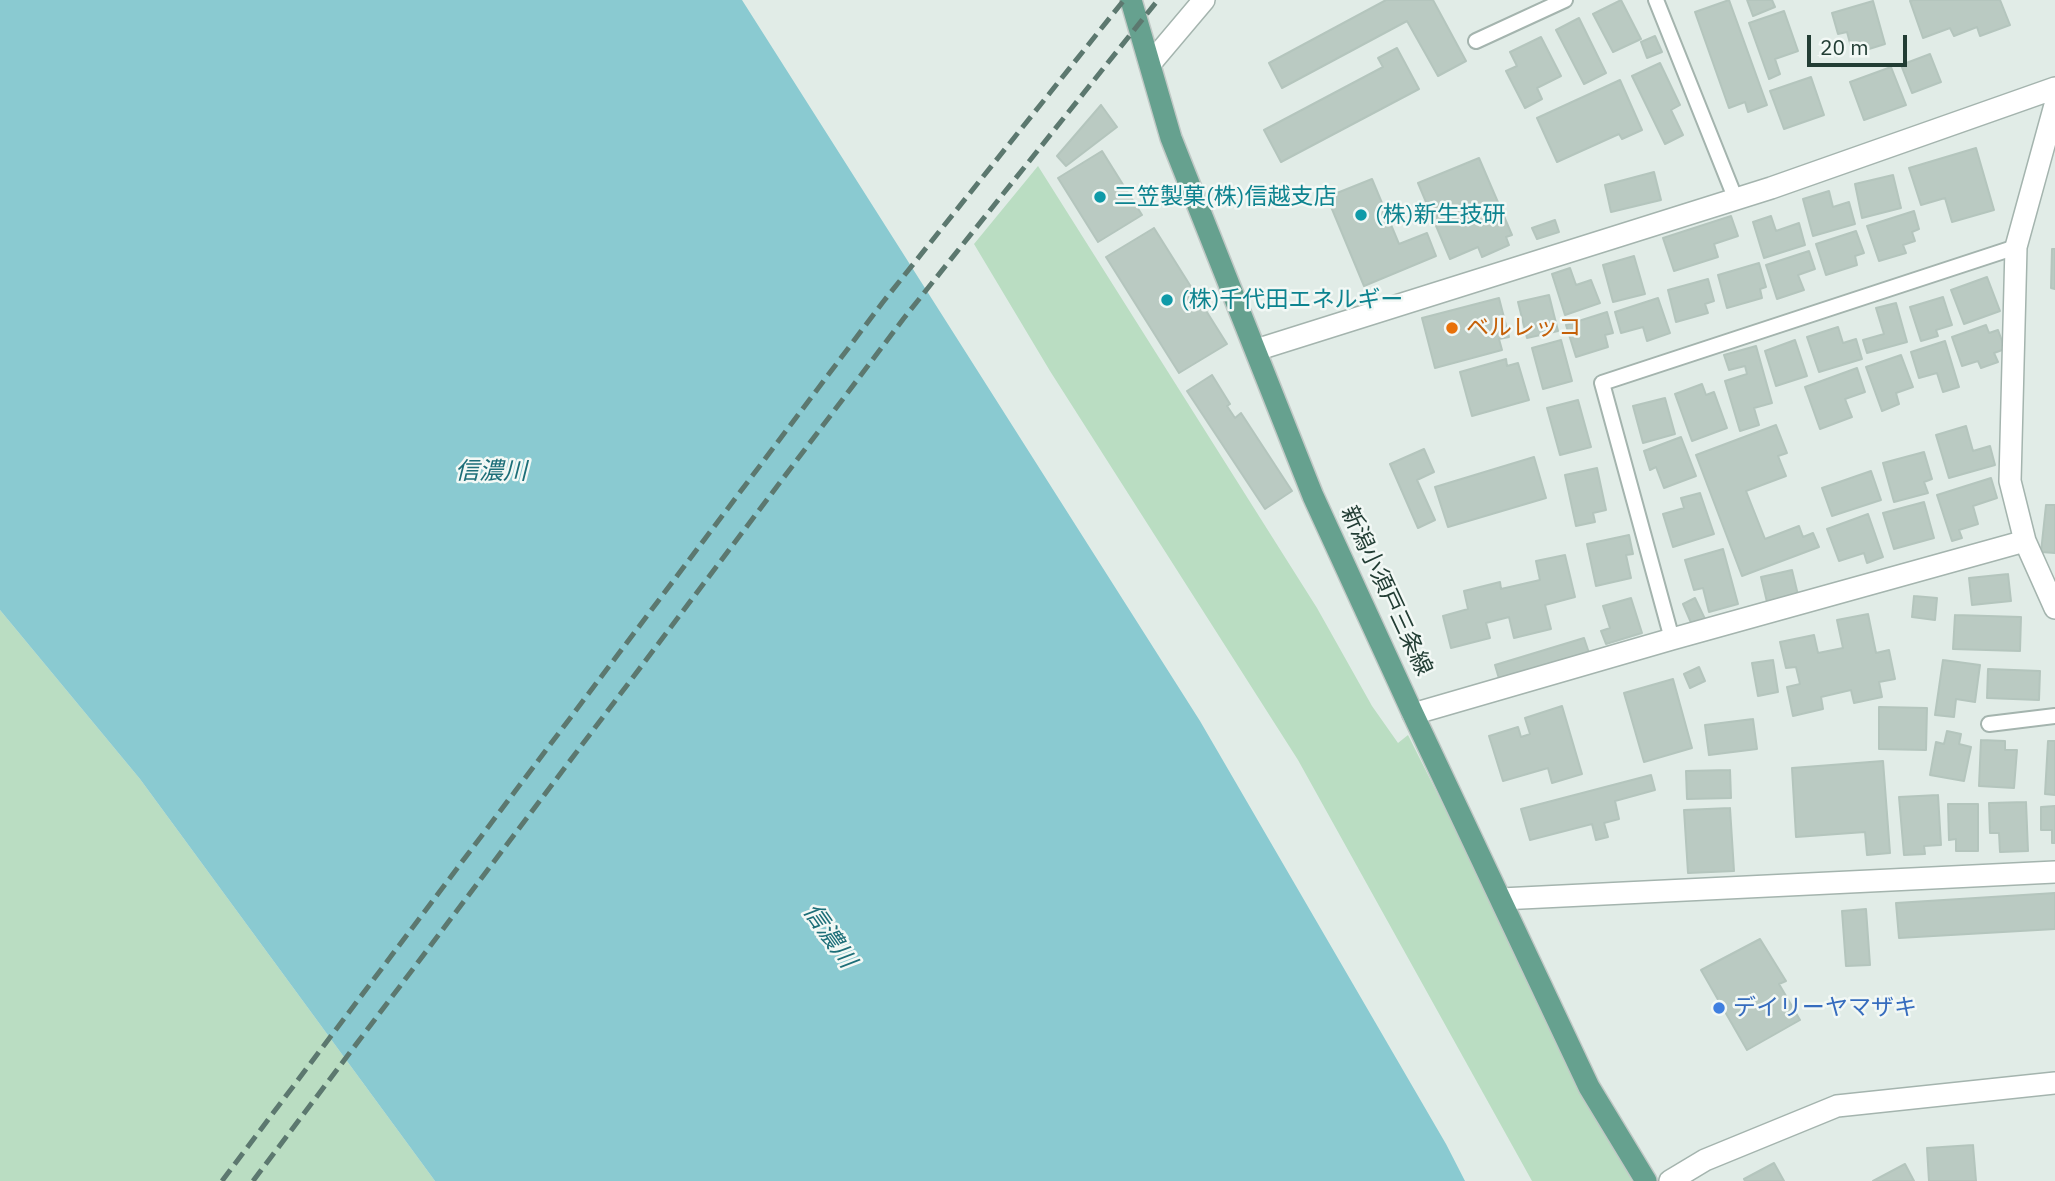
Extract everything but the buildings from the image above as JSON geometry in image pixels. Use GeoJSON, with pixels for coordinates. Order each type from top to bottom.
{"type":"FeatureCollection","features":[{"type":"Feature","properties":{"kind":"main road","name":"新潟小須戸三条線"},"geometry":{"type":"LineString","coordinates":[[1131,0],[1171,138],[1313,496],[1589,1087],[1646,1181]]}},
{"type":"Feature","properties":{"kind":"street"},"geometry":{"type":"LineString","coordinates":[[1150,64],[1204,0]]}},
{"type":"Feature","properties":{"kind":"street"},"geometry":{"type":"LineString","coordinates":[[1256,350],[1735,200],[2055,88]]}},
{"type":"Feature","properties":{"kind":"street"},"geometry":{"type":"LineString","coordinates":[[2055,105],[2016,247],[2010,481],[2025,541],[2055,608]]}},
{"type":"Feature","properties":{"kind":"street"},"geometry":{"type":"LineString","coordinates":[[1413,713],[2025,541]]}},
{"type":"Feature","properties":{"kind":"street"},"geometry":{"type":"LineString","coordinates":[[1501,899],[2055,872]]}},
{"type":"Feature","properties":{"kind":"street"},"geometry":{"type":"LineString","coordinates":[[1670,1181],[1705,1160],[1837,1106],[2055,1083]]}},
{"type":"Feature","properties":{"kind":"lane"},"geometry":{"type":"LineString","coordinates":[[1476,41],[1565,0]]}},
{"type":"Feature","properties":{"kind":"lane"},"geometry":{"type":"LineString","coordinates":[[1656,0],[1735,200]]}},
{"type":"Feature","properties":{"kind":"lane"},"geometry":{"type":"LineString","coordinates":[[1672,639],[1602,383],[2016,247]]}},
{"type":"Feature","properties":{"kind":"lane"},"geometry":{"type":"LineString","coordinates":[[1989,724],[2055,716]]}},
{"type":"Feature","properties":{"kind":"green space"},"geometry":{"type":"Polygon","coordinates":[[[1038,166],[1317,608],[1372,706],[1398,743],[1408,735],[1632,1181],[1532,1181],[1298,760],[1050,371],[974,244],[1038,166]]]}},
{"type":"Feature","properties":{"kind":"green space"},"geometry":{"type":"Polygon","coordinates":[[[0,610],[140,779],[435,1181],[0,1181],[0,610]]]}},
{"type":"Feature","properties":{"kind":"water","name":"信濃川"},"geometry":{"type":"Polygon","coordinates":[[[0,0],[742,0],[1200,721],[1465,1181],[435,1181],[140,779],[0,610],[0,0]]]}},
{"type":"Feature","properties":{"kind":"railway"},"geometry":{"type":"LineString","coordinates":[[222,1181],[883,302],[1124,0]]}},
{"type":"Feature","properties":{"kind":"railway"},"geometry":{"type":"LineString","coordinates":[[253,1181],[904,318],[1158,0]]}},
{"type":"Feature","properties":{"kind":"place","name":"三笠製菓(株)信越支店"},"geometry":{"type":"Point","coordinates":[1100,197]}},
{"type":"Feature","properties":{"kind":"place","name":"(株)新生技研"},"geometry":{"type":"Point","coordinates":[1361,215]}},
{"type":"Feature","properties":{"kind":"place","name":"(株)千代田エネルギー"},"geometry":{"type":"Point","coordinates":[1167,300]}},
{"type":"Feature","properties":{"kind":"place","name":"ベルレッコ"},"geometry":{"type":"Point","coordinates":[1452,328]}},
{"type":"Feature","properties":{"kind":"place","name":"デイリーヤマザキ"},"geometry":{"type":"Point","coordinates":[1719,1008]}}]}
